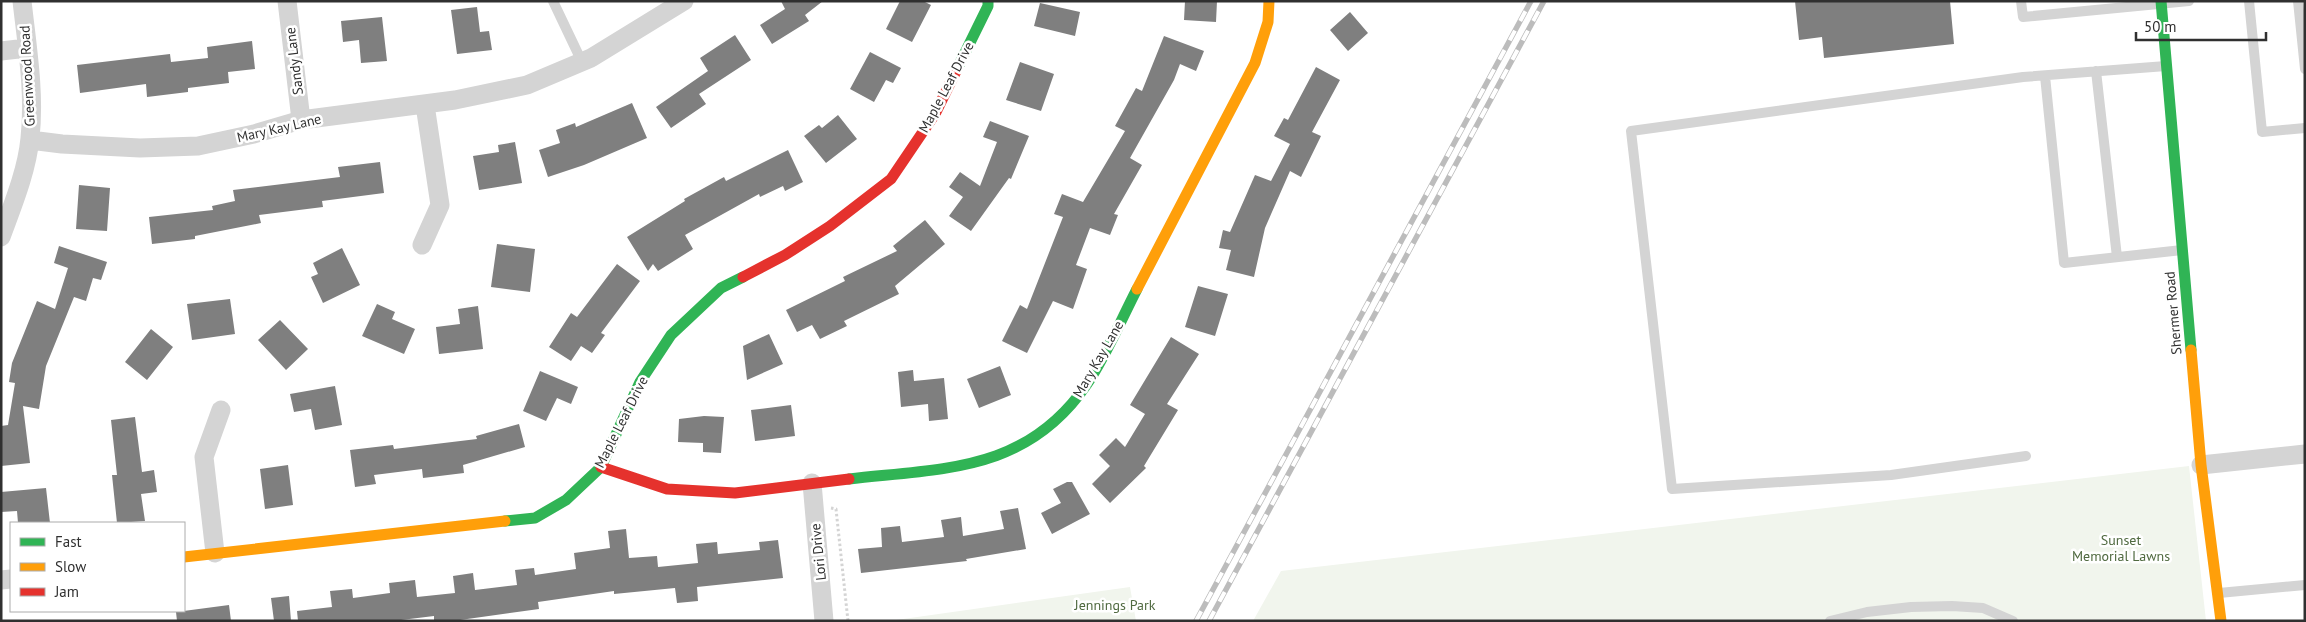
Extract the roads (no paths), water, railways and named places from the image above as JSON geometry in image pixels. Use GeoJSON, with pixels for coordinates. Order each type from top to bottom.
{"type":"FeatureCollection","features":[{"type":"Feature","properties":{"kind":"street","name":"Greenwood Road"},"geometry":{"type":"LineString","coordinates":[[1,237],[16,198],[30,140],[31,108],[22,1]]}},
{"type":"Feature","properties":{"kind":"street","name":"Sandy Lane"},"geometry":{"type":"LineString","coordinates":[[287,1],[301,120]]}},
{"type":"Feature","properties":{"kind":"street","name":"Mary Kay Lane"},"geometry":{"type":"LineString","coordinates":[[30,140],[62,144],[140,148],[198,146],[254,134],[301,120],[425,105],[526,85],[582,62],[684,1]]}},
{"type":"Feature","properties":{"kind":"street","name":"Maple Leaf Drive"},"geometry":{"type":"LineString","coordinates":[[185,557],[535,518],[566,500],[601,467],[640,382],[671,335],[721,288],[785,255],[830,226],[891,178],[935,114],[988,6],[988,1]]}},
{"type":"Feature","properties":{"kind":"street","name":"Mary Kay Lane"},"geometry":{"type":"LineString","coordinates":[[601,467],[667,489],[735,493],[974,464],[1011,452],[1038,436],[1064,414],[1088,383],[1255,64],[1268,22],[1269,1]]}},
{"type":"Feature","properties":{"kind":"street","name":"Shermer Road"},"geometry":{"type":"LineString","coordinates":[[2161,2],[2201,465],[2221,621]]}},
{"type":"Feature","properties":{"kind":"street"},"geometry":{"type":"LineString","coordinates":[[1,51],[27,48]]}},
{"type":"Feature","properties":{"kind":"street"},"geometry":{"type":"LineString","coordinates":[[422,246],[440,205],[425,105]]}},
{"type":"Feature","properties":{"kind":"street"},"geometry":{"type":"LineString","coordinates":[[215,553],[204,457],[221,410]]}},
{"type":"Feature","properties":{"kind":"street"},"geometry":{"type":"LineString","coordinates":[[2201,465],[2305,454]]}},
{"type":"Feature","properties":{"kind":"street","name":"Lori Drive"},"geometry":{"type":"LineString","coordinates":[[812,483],[824,621]]}},
{"type":"Feature","properties":{"kind":"lane"},"geometry":{"type":"LineString","coordinates":[[552,1],[582,62]]}},
{"type":"Feature","properties":{"kind":"lane"},"geometry":{"type":"LineString","coordinates":[[2021,1],[2023,17],[2087,6],[2189,1]]}},
{"type":"Feature","properties":{"kind":"lane"},"geometry":{"type":"LineString","coordinates":[[2249,1],[2262,132],[2305,128]]}},
{"type":"Feature","properties":{"kind":"lane"},"geometry":{"type":"LineString","coordinates":[[2298,1],[2305,69]]}},
{"type":"Feature","properties":{"kind":"lane"},"geometry":{"type":"LineString","coordinates":[[2026,456],[1891,475],[1672,489],[1631,130],[2045,76],[2167,66]]}},
{"type":"Feature","properties":{"kind":"lane"},"geometry":{"type":"LineString","coordinates":[[2096,71],[2117,257]]}},
{"type":"Feature","properties":{"kind":"lane"},"geometry":{"type":"LineString","coordinates":[[2045,76],[2064,263],[2183,250]]}},
{"type":"Feature","properties":{"kind":"lane"},"geometry":{"type":"LineString","coordinates":[[2218,593],[2305,585]]}},
{"type":"Feature","properties":{"kind":"lane"},"geometry":{"type":"LineString","coordinates":[[1830,621],[1867,612],[1910,607],[1944,606],[1983,608],[2013,621]]}},
{"type":"Feature","properties":{"kind":"railway"},"geometry":{"type":"LineString","coordinates":[[1196,621],[1531,1]]}},
{"type":"Feature","properties":{"kind":"railway"},"geometry":{"type":"LineString","coordinates":[[1209,621],[1544,1]]}},
{"type":"Feature","properties":{"kind":"park label","name":"Sunset Memorial Lawns"},"geometry":{"type":"Point","coordinates":[2121,548]}},
{"type":"Feature","properties":{"kind":"park label","name":"Jennings Park"},"geometry":{"type":"Point","coordinates":[1115,605]}}]}
